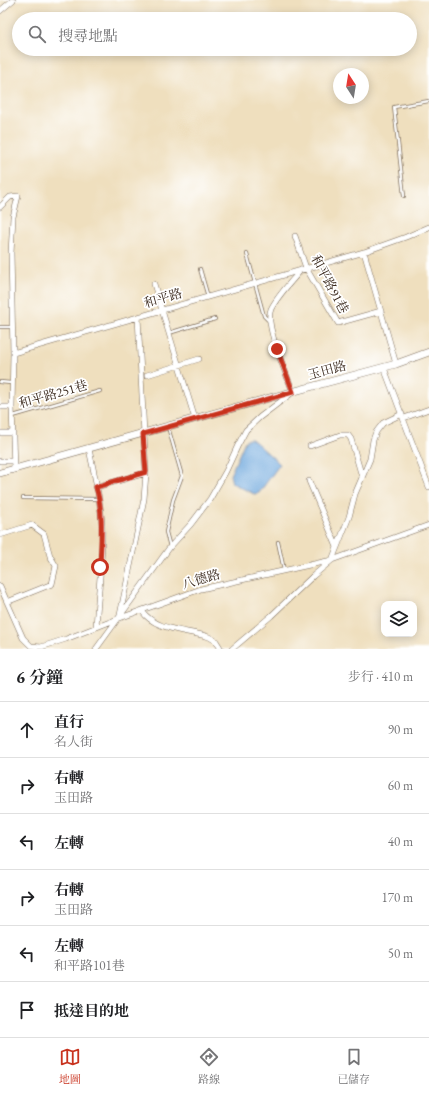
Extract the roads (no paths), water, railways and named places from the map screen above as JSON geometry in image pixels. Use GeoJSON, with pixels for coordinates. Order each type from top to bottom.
{"type":"FeatureCollection","features":[{"type":"Feature","properties":{"kind":"street"},"geometry":{"type":"LineString","coordinates":[[0,11],[13,0]]}},
{"type":"Feature","properties":{"kind":"street"},"geometry":{"type":"LineString","coordinates":[[0,207],[10,197],[18,196],[12,217],[13,465],[0,461]]}},
{"type":"Feature","properties":{"kind":"street","name":"和平路"},"geometry":{"type":"LineString","coordinates":[[13,353],[364,252],[429,227]]}},
{"type":"Feature","properties":{"kind":"street","name":"和平路91巷"},"geometry":{"type":"LineString","coordinates":[[295,236],[303,269],[338,323],[381,310]]}},
{"type":"Feature","properties":{"kind":"street"},"geometry":{"type":"LineString","coordinates":[[364,252],[396,364]]}},
{"type":"Feature","properties":{"kind":"street"},"geometry":{"type":"LineString","coordinates":[[97,649],[170,547],[191,524],[210,499],[226,471],[246,430],[260,417],[293,392],[272,334],[270,311],[275,302],[303,269]]}},
{"type":"Feature","properties":{"kind":"street"},"geometry":{"type":"LineString","coordinates":[[154,284],[195,419]]}},
{"type":"Feature","properties":{"kind":"street"},"geometry":{"type":"LineString","coordinates":[[120,618],[144,498],[146,472],[138,317]]}},
{"type":"Feature","properties":{"kind":"street","name":"玉田路"},"geometry":{"type":"LineString","coordinates":[[0,473],[13,465],[89,449],[384,368],[429,352]]}},
{"type":"Feature","properties":{"kind":"street"},"geometry":{"type":"LineString","coordinates":[[147,375],[199,359]]}},
{"type":"Feature","properties":{"kind":"street"},"geometry":{"type":"LineString","coordinates":[[384,368],[429,487]]}},
{"type":"Feature","properties":{"kind":"street"},"geometry":{"type":"LineString","coordinates":[[0,407],[12,407]]}},
{"type":"Feature","properties":{"kind":"street"},"geometry":{"type":"LineString","coordinates":[[232,649],[271,616],[332,560],[349,516],[355,494],[370,459],[376,432],[383,424],[403,416],[429,409]]}},
{"type":"Feature","properties":{"kind":"street"},"geometry":{"type":"LineString","coordinates":[[0,433],[13,433]]}},
{"type":"Feature","properties":{"kind":"street"},"geometry":{"type":"LineString","coordinates":[[310,446],[340,435],[348,435],[351,439],[362,477]]}},
{"type":"Feature","properties":{"kind":"street"},"geometry":{"type":"LineString","coordinates":[[89,449],[100,500],[102,526],[96,627]]}},
{"type":"Feature","properties":{"kind":"street"},"geometry":{"type":"LineString","coordinates":[[96,487],[146,472]]}},
{"type":"Feature","properties":{"kind":"street"},"geometry":{"type":"LineString","coordinates":[[309,481],[337,547]]}},
{"type":"Feature","properties":{"kind":"street"},"geometry":{"type":"LineString","coordinates":[[0,535],[32,525],[44,534],[50,556],[56,566],[52,584],[7,602]]}},
{"type":"Feature","properties":{"kind":"street","name":"八德路"},"geometry":{"type":"LineString","coordinates":[[0,586],[24,638],[31,646],[41,647],[201,589],[332,560],[429,525]]}},
{"type":"Feature","properties":{"kind":"street"},"geometry":{"type":"LineString","coordinates":[[142,611],[146,616],[159,624],[209,637],[216,641],[221,649]]}},
{"type":"Feature","properties":{"kind":"lane"},"geometry":{"type":"LineString","coordinates":[[404,196],[394,107],[429,101]]}},
{"type":"Feature","properties":{"kind":"lane"},"geometry":{"type":"LineString","coordinates":[[246,254],[264,316],[270,321]]}},
{"type":"Feature","properties":{"kind":"lane"},"geometry":{"type":"LineString","coordinates":[[200,268],[208,296]]}},
{"type":"Feature","properties":{"kind":"lane"},"geometry":{"type":"LineString","coordinates":[[169,333],[215,319]]}},
{"type":"Feature","properties":{"kind":"lane"},"geometry":{"type":"LineString","coordinates":[[0,327],[12,327]]}},
{"type":"Feature","properties":{"kind":"lane"},"geometry":{"type":"LineString","coordinates":[[0,382],[12,383]]}},
{"type":"Feature","properties":{"kind":"lane","name":"和平路251巷"},"geometry":{"type":"LineString","coordinates":[[12,416],[100,390]]}},
{"type":"Feature","properties":{"kind":"lane"},"geometry":{"type":"LineString","coordinates":[[168,427],[182,476],[173,500],[166,532],[170,547]]}},
{"type":"Feature","properties":{"kind":"lane"},"geometry":{"type":"LineString","coordinates":[[23,498],[100,500]]}},
{"type":"Feature","properties":{"kind":"lane"},"geometry":{"type":"LineString","coordinates":[[278,542],[284,570]]}},
{"type":"Feature","properties":{"kind":"water"},"geometry":{"type":"Polygon","coordinates":[[[252,439],[280,464],[259,493],[254,494],[232,483],[230,475],[245,441],[252,439]]]}}]}
